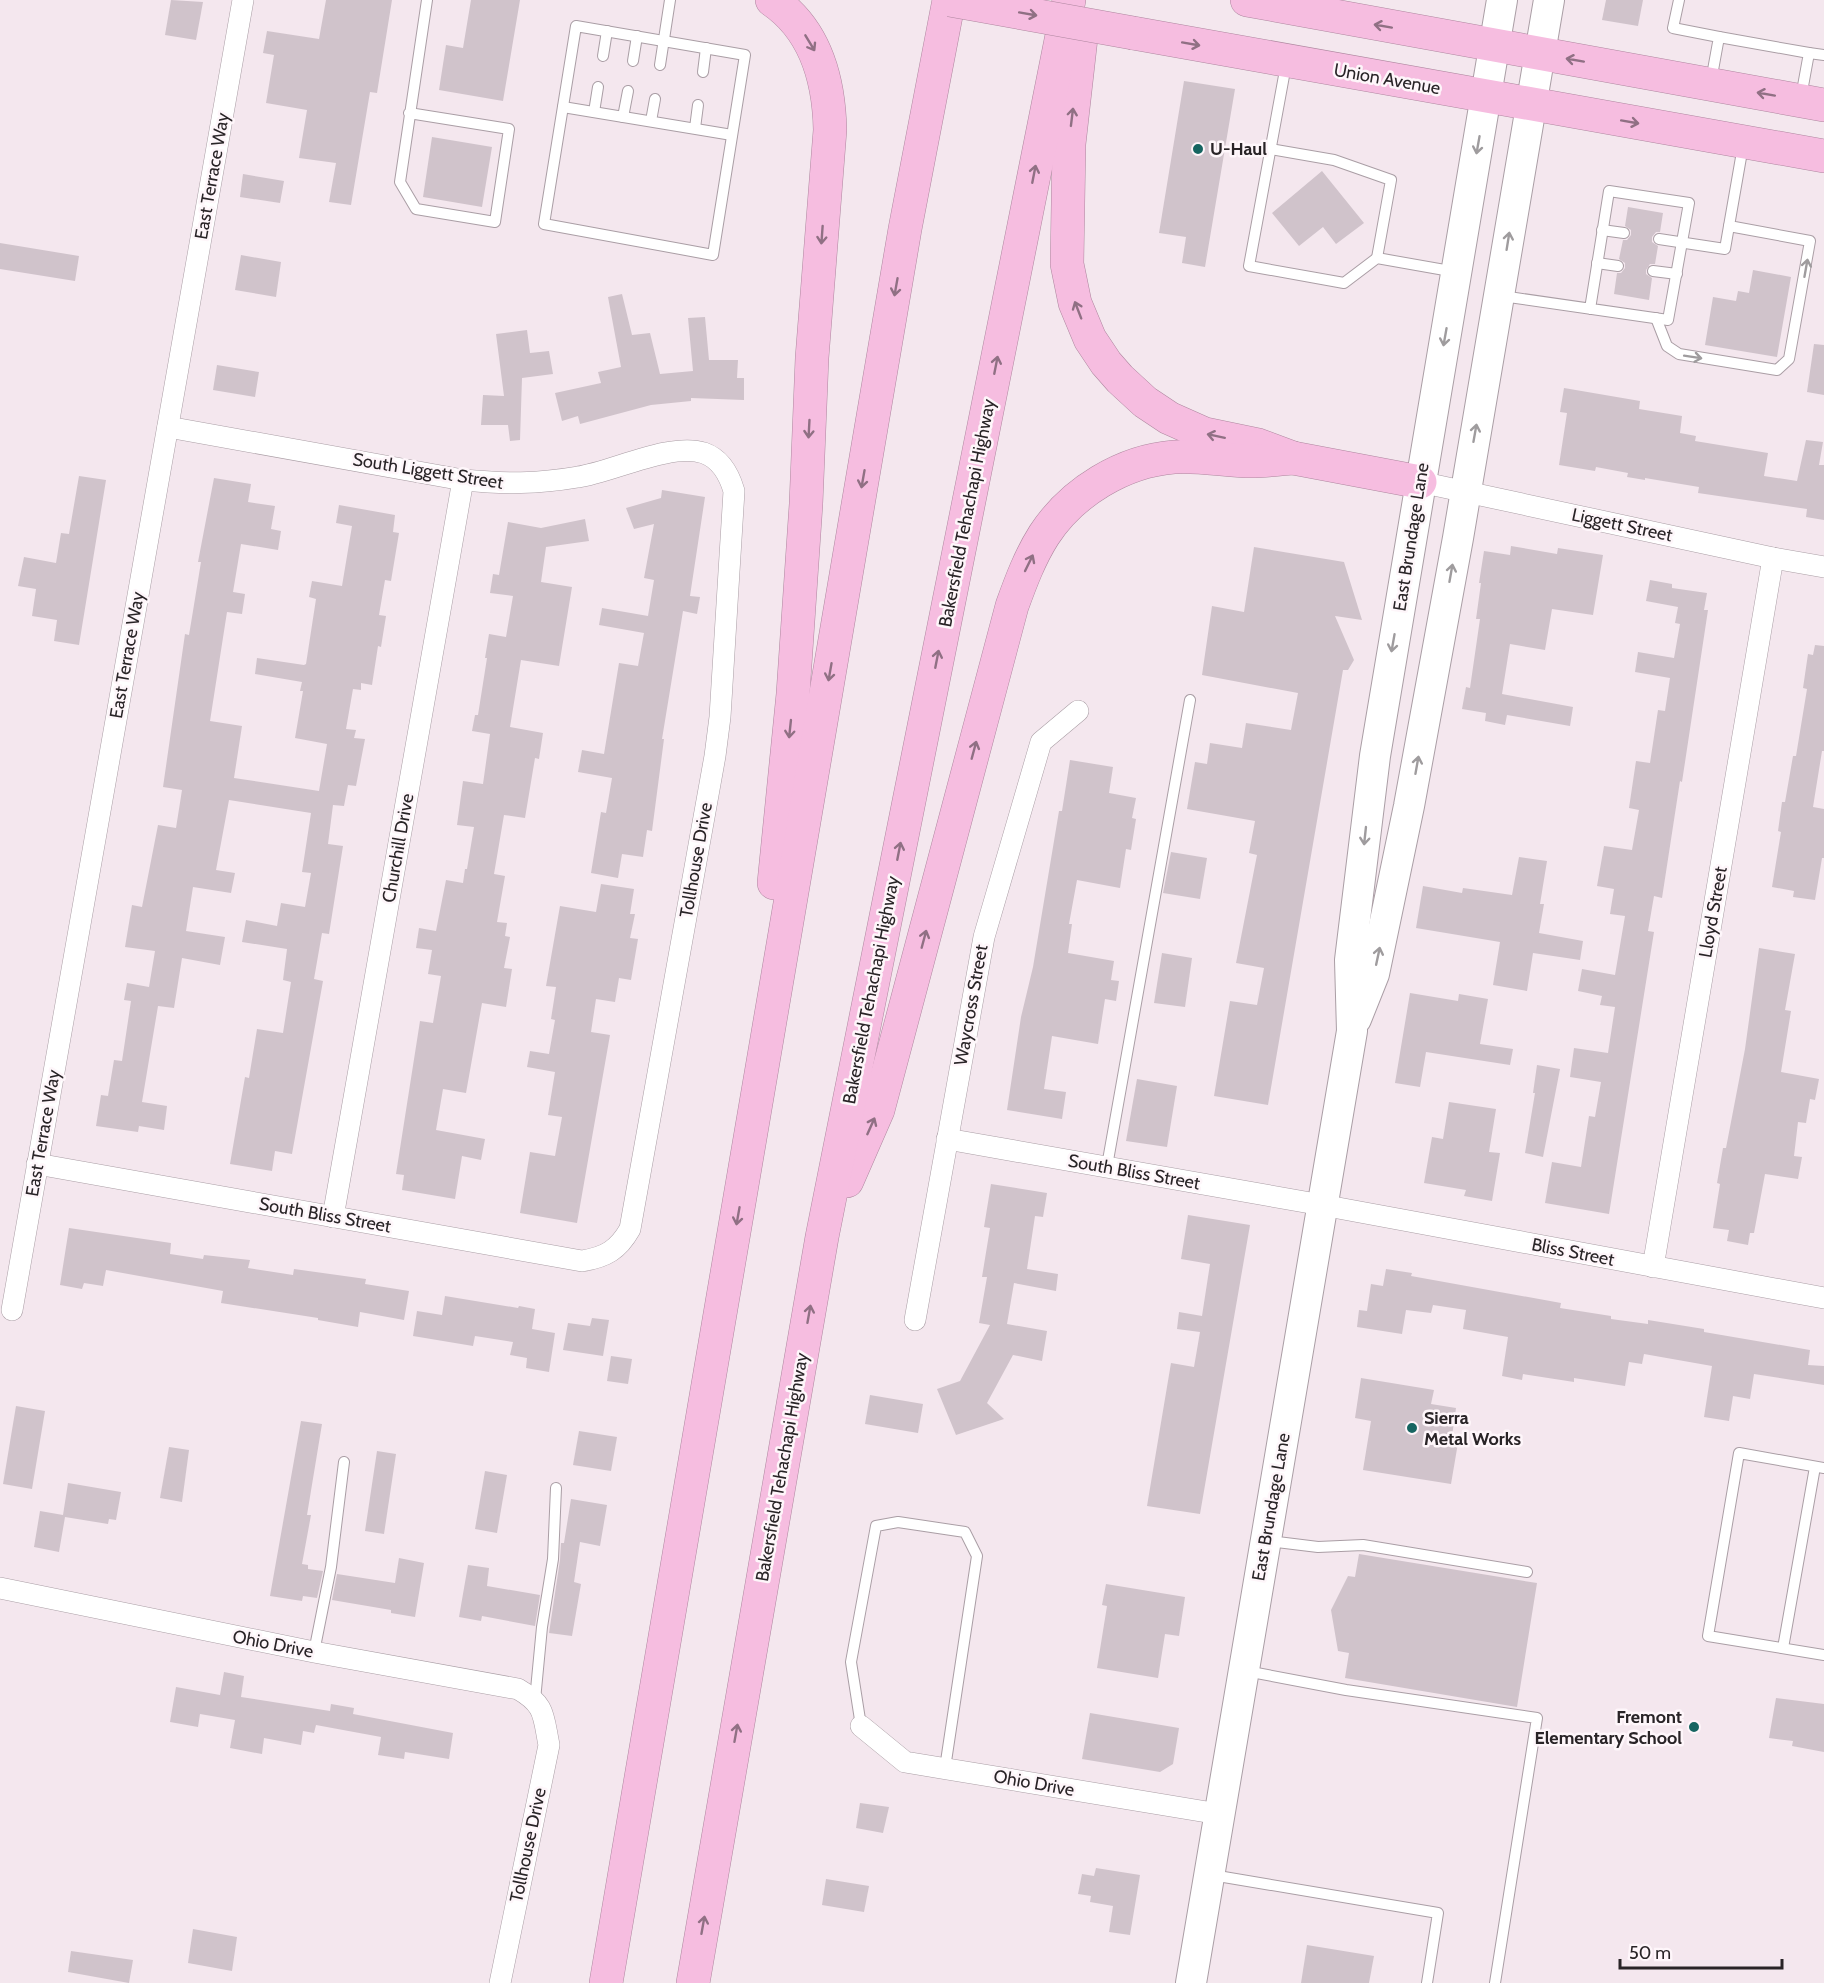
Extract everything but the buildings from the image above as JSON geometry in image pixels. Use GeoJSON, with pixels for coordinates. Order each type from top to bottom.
{"type":"FeatureCollection","features":[{"type":"Feature","properties":{"kind":"highway"},"geometry":{"type":"LineString","coordinates":[[744,1182],[793,693],[806,504],[812,358],[830,130],[821,65],[813,46],[801,28],[772,0]]}},
{"type":"Feature","properties":{"kind":"highway"},"geometry":{"type":"LineString","coordinates":[[906,229],[927,0]]}},
{"type":"Feature","properties":{"kind":"highway"},"geometry":{"type":"LineString","coordinates":[[606,1983],[906,229],[950,0]]}},
{"type":"Feature","properties":{"kind":"highway","name":"Union Avenue"},"geometry":{"type":"LineString","coordinates":[[950,0],[1824,156]]}},
{"type":"Feature","properties":{"kind":"highway","name":"Bakersfield Tehachapi Highway"},"geometry":{"type":"LineString","coordinates":[[693,1983],[822,1237],[1069,0]]}},
{"type":"Feature","properties":{"kind":"highway"},"geometry":{"type":"LineString","coordinates":[[1086,0],[1069,144],[1066,264],[1075,303],[1090,339],[1119,379],[1145,402],[1169,418],[1205,434],[1258,445],[1293,458],[1420,482]]}},
{"type":"Feature","properties":{"kind":"highway"},"geometry":{"type":"LineString","coordinates":[[1247,0],[1345,14],[1495,46],[1812,103]]}},
{"type":"Feature","properties":{"kind":"highway"},"geometry":{"type":"LineString","coordinates":[[822,1237],[878,1110],[1012,606],[1022,578],[1045,534],[1070,505],[1093,486],[1139,464],[1176,457],[1251,461],[1293,458]]}},
{"type":"Feature","properties":{"kind":"main road","name":"East Brundage Lane"},"geometry":{"type":"LineString","coordinates":[[1352,1031],[1350,960],[1383,702],[1502,0]]}},
{"type":"Feature","properties":{"kind":"main road","name":"East Brundage Lane"},"geometry":{"type":"LineString","coordinates":[[1191,1983],[1352,1031],[1374,974],[1409,806],[1549,0]]}},
{"type":"Feature","properties":{"kind":"street","name":"East Terrace Way"},"geometry":{"type":"LineString","coordinates":[[12,1310],[243,0]]}},
{"type":"Feature","properties":{"kind":"street","name":"South Liggett Street"},"geometry":{"type":"LineString","coordinates":[[168,427],[463,480],[504,484],[541,483],[581,477],[645,458],[688,450],[705,453],[720,463]]}},
{"type":"Feature","properties":{"kind":"street","name":"Tollhouse Drive"},"geometry":{"type":"LineString","coordinates":[[612,1252],[621,1244],[630,1229],[720,717],[734,491],[729,475],[720,463]]}},
{"type":"Feature","properties":{"kind":"street","name":"Churchill Drive"},"geometry":{"type":"LineString","coordinates":[[333,1217],[463,480]]}},
{"type":"Feature","properties":{"kind":"street","name":"Liggett Street"},"geometry":{"type":"LineString","coordinates":[[1420,482],[1824,567]]}},
{"type":"Feature","properties":{"kind":"street","name":"Lloyd Street"},"geometry":{"type":"LineString","coordinates":[[1653,1267],[1773,558]]}},
{"type":"Feature","properties":{"kind":"street","name":"Waycross Street"},"geometry":{"type":"LineString","coordinates":[[915,1320],[984,937],[1041,742],[1078,711]]}},
{"type":"Feature","properties":{"kind":"street","name":"South Bliss Street"},"geometry":{"type":"LineString","coordinates":[[947,1139],[1322,1205]]}},
{"type":"Feature","properties":{"kind":"street","name":"South Bliss Street"},"geometry":{"type":"LineString","coordinates":[[38,1164],[582,1261],[599,1258],[612,1252]]}},
{"type":"Feature","properties":{"kind":"street","name":"Bliss Street"},"geometry":{"type":"LineString","coordinates":[[1322,1205],[1824,1298]]}},
{"type":"Feature","properties":{"kind":"street","name":"Ohio Drive"},"geometry":{"type":"LineString","coordinates":[[0,1588],[314,1652],[518,1689],[538,1704]]}},
{"type":"Feature","properties":{"kind":"street","name":"Tollhouse Drive"},"geometry":{"type":"LineString","coordinates":[[500,1983],[549,1745],[538,1704]]}},
{"type":"Feature","properties":{"kind":"street","name":"Ohio Drive"},"geometry":{"type":"LineString","coordinates":[[861,1726],[905,1762],[1219,1814]]}},
{"type":"Feature","properties":{"kind":"lane"},"geometry":{"type":"LineString","coordinates":[[409,113],[509,129],[495,222],[416,209],[400,183],[409,113],[427,0]]}},
{"type":"Feature","properties":{"kind":"lane"},"geometry":{"type":"LineString","coordinates":[[660,65],[670,0]]}},
{"type":"Feature","properties":{"kind":"lane"},"geometry":{"type":"LineString","coordinates":[[1679,0],[1673,28],[1824,56]]}},
{"type":"Feature","properties":{"kind":"lane"},"geometry":{"type":"LineString","coordinates":[[576,26],[637,36],[745,56],[714,255],[544,224],[576,26]]}},
{"type":"Feature","properties":{"kind":"lane"},"geometry":{"type":"LineString","coordinates":[[603,56],[607,31]]}},
{"type":"Feature","properties":{"kind":"lane"},"geometry":{"type":"LineString","coordinates":[[633,61],[637,36]]}},
{"type":"Feature","properties":{"kind":"lane"},"geometry":{"type":"LineString","coordinates":[[1710,84],[1719,37]]}},
{"type":"Feature","properties":{"kind":"lane"},"geometry":{"type":"LineString","coordinates":[[703,72],[706,48]]}},
{"type":"Feature","properties":{"kind":"lane"},"geometry":{"type":"LineString","coordinates":[[1809,53],[1812,103]]}},
{"type":"Feature","properties":{"kind":"lane"},"geometry":{"type":"LineString","coordinates":[[1270,149],[1334,160],[1391,180],[1377,258],[1344,283],[1249,266],[1270,149],[1287,61]]}},
{"type":"Feature","properties":{"kind":"lane"},"geometry":{"type":"LineString","coordinates":[[594,112],[598,87]]}},
{"type":"Feature","properties":{"kind":"lane"},"geometry":{"type":"LineString","coordinates":[[623,117],[628,91]]}},
{"type":"Feature","properties":{"kind":"lane"},"geometry":{"type":"LineString","coordinates":[[651,121],[655,99]]}},
{"type":"Feature","properties":{"kind":"lane"},"geometry":{"type":"LineString","coordinates":[[695,128],[698,105]]}},
{"type":"Feature","properties":{"kind":"lane"},"geometry":{"type":"LineString","coordinates":[[563,107],[732,135]]}},
{"type":"Feature","properties":{"kind":"lane"},"geometry":{"type":"LineString","coordinates":[[1659,239],[1725,249],[1744,142]]}},
{"type":"Feature","properties":{"kind":"lane"},"geometry":{"type":"LineString","coordinates":[[1498,296],[1590,309],[1656,318],[1668,320],[1689,203],[1609,191],[1590,309]]}},
{"type":"Feature","properties":{"kind":"lane"},"geometry":{"type":"LineString","coordinates":[[1656,318],[1667,346],[1679,354],[1777,370],[1789,359],[1810,242],[1729,226]]}},
{"type":"Feature","properties":{"kind":"lane"},"geometry":{"type":"LineString","coordinates":[[1602,230],[1624,233]]}},
{"type":"Feature","properties":{"kind":"lane"},"geometry":{"type":"LineString","coordinates":[[1377,258],[1456,272]]}},
{"type":"Feature","properties":{"kind":"lane"},"geometry":{"type":"LineString","coordinates":[[1597,263],[1618,266]]}},
{"type":"Feature","properties":{"kind":"lane"},"geometry":{"type":"LineString","coordinates":[[1653,271],[1677,274]]}},
{"type":"Feature","properties":{"kind":"lane"},"geometry":{"type":"LineString","coordinates":[[1107,1166],[1190,700]]}},
{"type":"Feature","properties":{"kind":"lane"},"geometry":{"type":"LineString","coordinates":[[1782,1648],[1819,1468],[1739,1453],[1708,1636],[1824,1655]]}},
{"type":"Feature","properties":{"kind":"lane"},"geometry":{"type":"LineString","coordinates":[[314,1652],[331,1567],[344,1462]]}},
{"type":"Feature","properties":{"kind":"lane"},"geometry":{"type":"LineString","coordinates":[[538,1704],[542,1627],[554,1558],[556,1488]]}},
{"type":"Feature","properties":{"kind":"lane"},"geometry":{"type":"LineString","coordinates":[[861,1726],[851,1662],[876,1526],[898,1522],[965,1532],[977,1556],[945,1768]]}},
{"type":"Feature","properties":{"kind":"lane"},"geometry":{"type":"LineString","coordinates":[[1265,1540],[1318,1547],[1363,1545],[1527,1572]]}},
{"type":"Feature","properties":{"kind":"lane"},"geometry":{"type":"LineString","coordinates":[[1243,1671],[1346,1690],[1537,1718],[1495,1983]]}},
{"type":"Feature","properties":{"kind":"lane"},"geometry":{"type":"LineString","coordinates":[[1210,1875],[1438,1913],[1427,1983]]}},
{"type":"Feature","properties":{"kind":"place","name":"U-Haul"},"geometry":{"type":"Point","coordinates":[1198,149]}},
{"type":"Feature","properties":{"kind":"place","name":"Sierra Metal Works"},"geometry":{"type":"Point","coordinates":[1412,1428]}},
{"type":"Feature","properties":{"kind":"place","name":"Fremont Elementary School"},"geometry":{"type":"Point","coordinates":[1694,1727]}}]}
